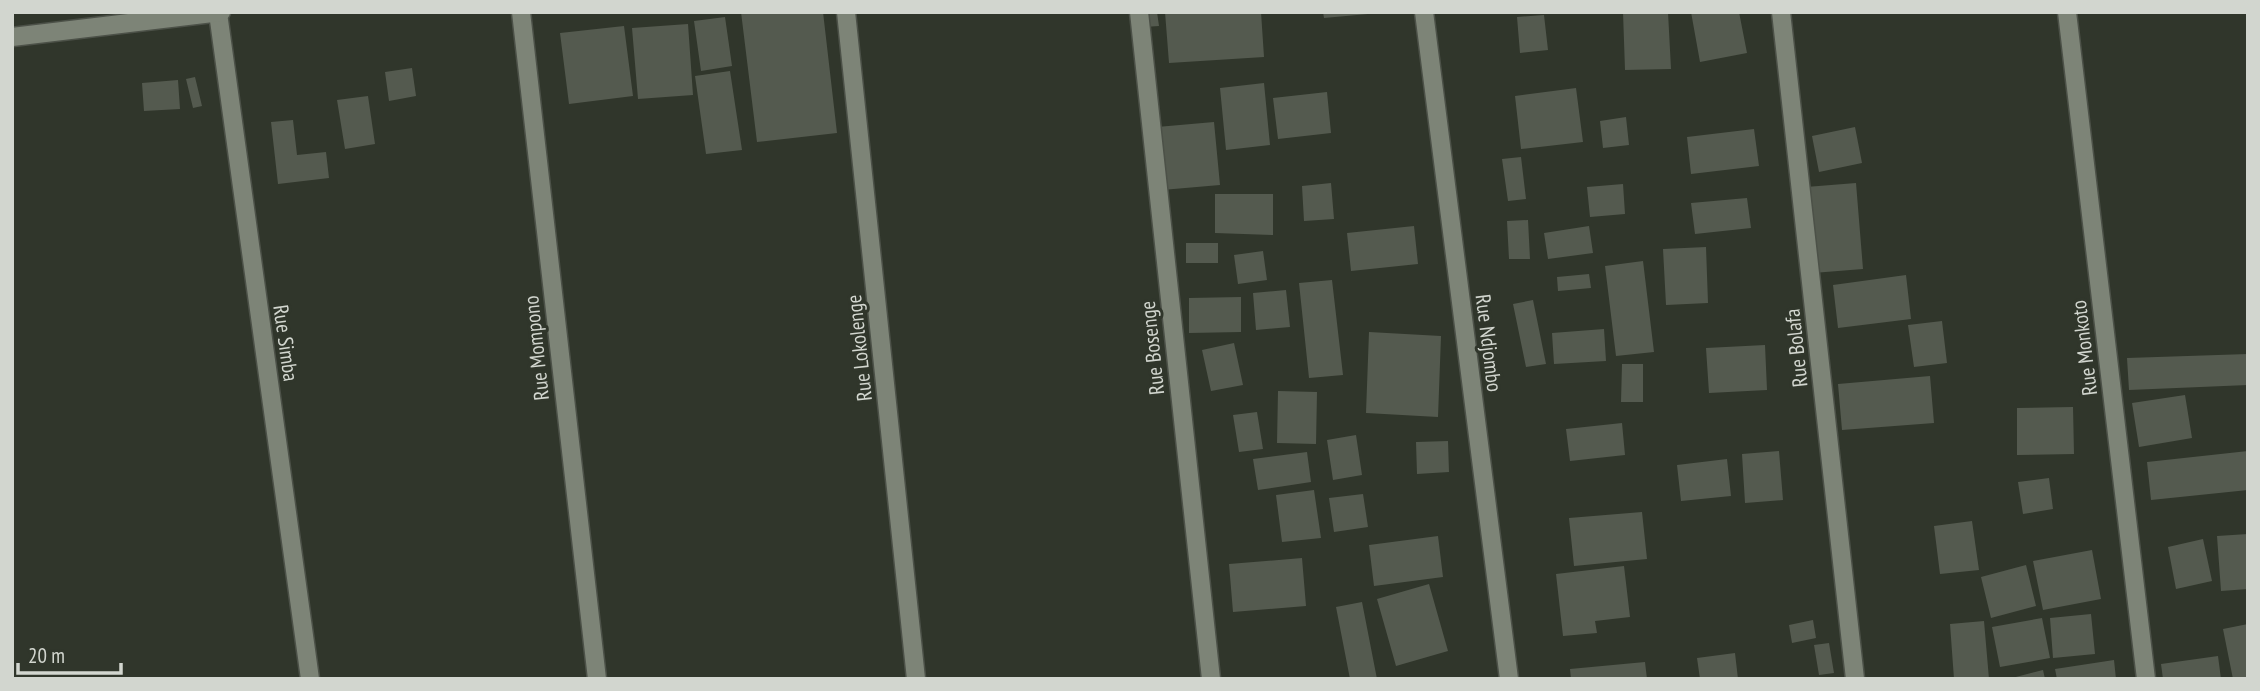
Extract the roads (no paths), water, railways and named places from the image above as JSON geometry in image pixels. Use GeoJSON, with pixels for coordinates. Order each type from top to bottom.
{"type":"FeatureCollection","features":[{"type":"Feature","properties":{"kind":"street"},"geometry":{"type":"LineString","coordinates":[[12,37],[150,16],[219,12]]}},
{"type":"Feature","properties":{"kind":"street","name":"Rue Simba"},"geometry":{"type":"LineString","coordinates":[[219,12],[310,679]]}},
{"type":"Feature","properties":{"kind":"street","name":"Rue Mompono"},"geometry":{"type":"LineString","coordinates":[[521,12],[597,679]]}},
{"type":"Feature","properties":{"kind":"street","name":"Rue Lokolenge"},"geometry":{"type":"LineString","coordinates":[[846,12],[916,679]]}},
{"type":"Feature","properties":{"kind":"street","name":"Rue Bosenge"},"geometry":{"type":"LineString","coordinates":[[1139,12],[1211,679]]}},
{"type":"Feature","properties":{"kind":"street","name":"Rue Ndjombo"},"geometry":{"type":"LineString","coordinates":[[1424,12],[1509,679]]}},
{"type":"Feature","properties":{"kind":"street","name":"Rue Bolafa"},"geometry":{"type":"LineString","coordinates":[[1781,12],[1855,679]]}},
{"type":"Feature","properties":{"kind":"street","name":"Rue Monkoto"},"geometry":{"type":"LineString","coordinates":[[2067,12],[2146,679]]}}]}
